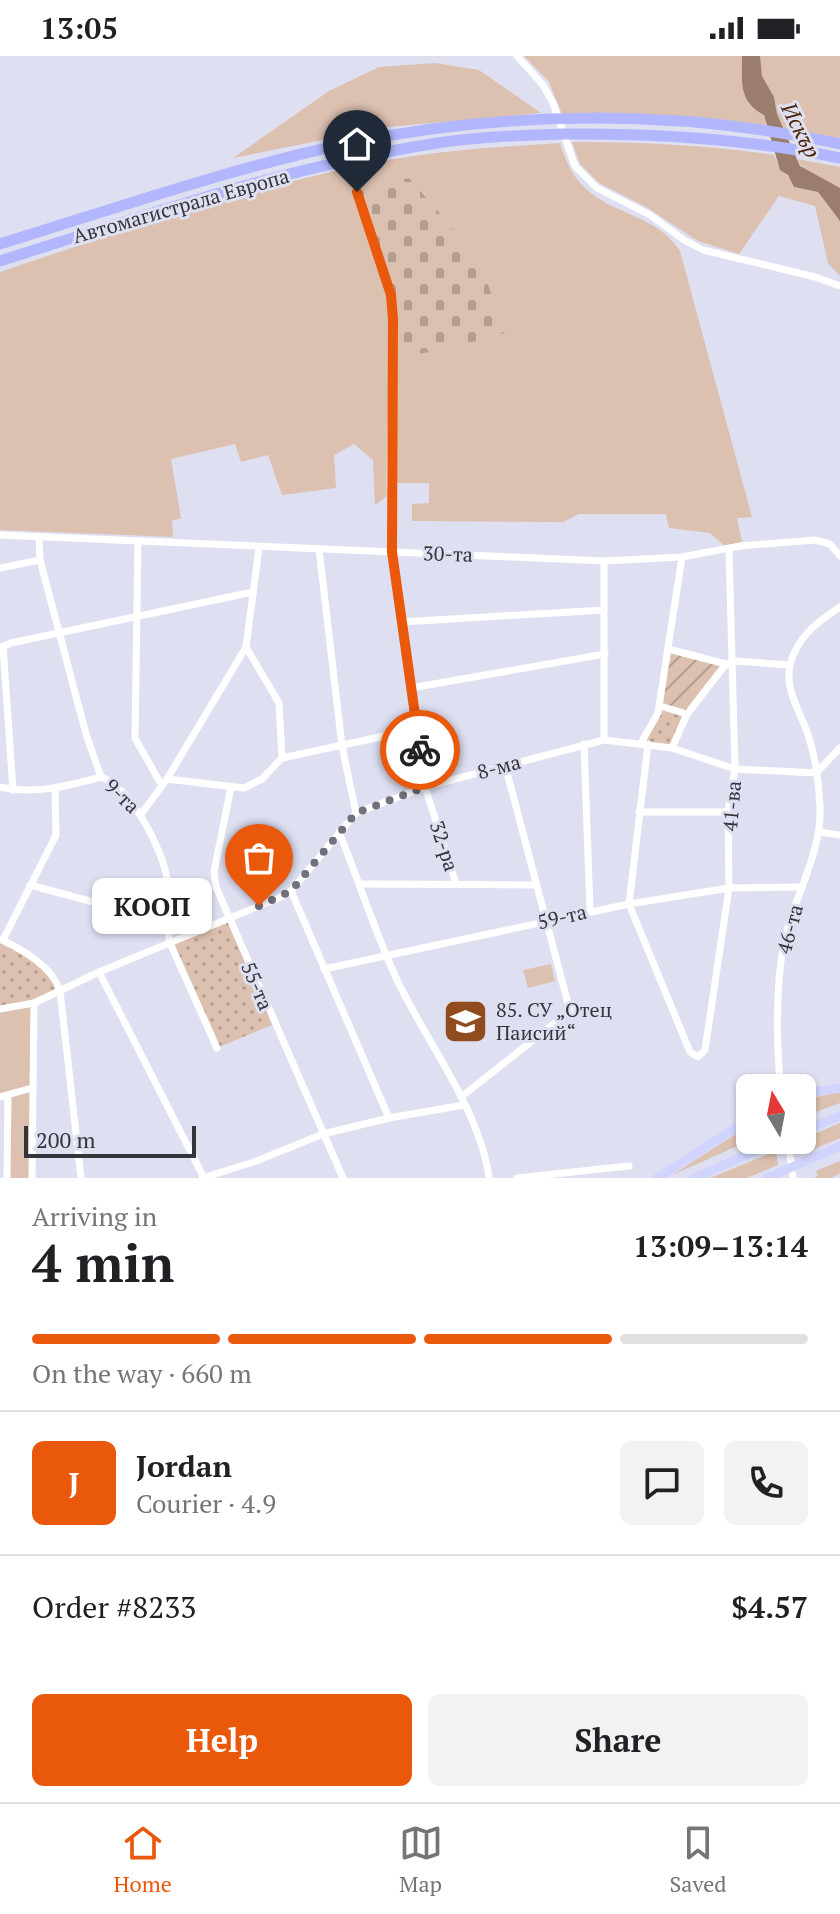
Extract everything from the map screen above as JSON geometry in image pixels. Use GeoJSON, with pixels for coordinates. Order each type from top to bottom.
{"type":"FeatureCollection","features":[{"type":"Feature","properties":{"kind":"highway","name":"Автомагистрала Европа"},"geometry":{"type":"LineString","coordinates":[[0,244],[231,173],[344,144],[433,129],[529,120],[669,121],[840,144]]}},
{"type":"Feature","properties":{"kind":"highway","name":"Автомагистрала Европа"},"geometry":{"type":"LineString","coordinates":[[0,261],[245,185],[355,158],[434,143],[526,135],[608,134],[729,141],[840,158]]}},
{"type":"Feature","properties":{"kind":"main road"},"geometry":{"type":"LineString","coordinates":[[816,1092],[840,1088]]}},
{"type":"Feature","properties":{"kind":"main road"},"geometry":{"type":"LineString","coordinates":[[816,1125],[840,1116]]}},
{"type":"Feature","properties":{"kind":"main road"},"geometry":{"type":"LineString","coordinates":[[657,1178],[736,1128]]}},
{"type":"Feature","properties":{"kind":"main road"},"geometry":{"type":"LineString","coordinates":[[767,1178],[840,1146]]}},
{"type":"Feature","properties":{"kind":"main road"},"geometry":{"type":"LineString","coordinates":[[694,1178],[748,1154]]}},
{"type":"Feature","properties":{"kind":"street"},"geometry":{"type":"LineString","coordinates":[[517,56],[543,85],[553,103],[575,166],[597,188],[650,215],[703,250],[840,286]]}},
{"type":"Feature","properties":{"kind":"street","name":"32-ра"},"geometry":{"type":"LineString","coordinates":[[357,192],[391,295],[392,552],[425,787],[456,884]]}},
{"type":"Feature","properties":{"kind":"street","name":"30-та"},"geometry":{"type":"LineString","coordinates":[[0,535],[604,561],[682,557],[740,546],[815,540],[830,544],[840,556]]}},
{"type":"Feature","properties":{"kind":"street","name":"9-та"},"geometry":{"type":"LineString","coordinates":[[39,538],[40,560],[59,634],[101,777],[109,780],[142,813],[167,877],[167,930],[170,943],[217,1048]]}},
{"type":"Feature","properties":{"kind":"street"},"geometry":{"type":"LineString","coordinates":[[138,541],[135,738],[165,782],[230,791],[262,779],[282,758],[417,729]]}},
{"type":"Feature","properties":{"kind":"street"},"geometry":{"type":"LineString","coordinates":[[142,813],[165,782],[246,647],[259,548]]}},
{"type":"Feature","properties":{"kind":"street"},"geometry":{"type":"LineString","coordinates":[[319,549],[342,746],[356,813]]}},
{"type":"Feature","properties":{"kind":"street","name":"41-ва"},"geometry":{"type":"LineString","coordinates":[[629,904],[690,1052],[698,1057],[705,1050],[729,888],[728,812],[735,769],[729,663],[729,550]]}},
{"type":"Feature","properties":{"kind":"street"},"geometry":{"type":"LineString","coordinates":[[629,904],[645,744],[660,706],[682,557]]}},
{"type":"Feature","properties":{"kind":"street"},"geometry":{"type":"LineString","coordinates":[[0,568],[40,560]]}},
{"type":"Feature","properties":{"kind":"street"},"geometry":{"type":"LineString","coordinates":[[604,561],[604,740]]}},
{"type":"Feature","properties":{"kind":"street"},"geometry":{"type":"LineString","coordinates":[[13,790],[2,647],[253,592]]}},
{"type":"Feature","properties":{"kind":"street"},"geometry":{"type":"LineString","coordinates":[[668,649],[729,663],[790,665],[798,645],[812,626],[840,607]]}},
{"type":"Feature","properties":{"kind":"street"},"geometry":{"type":"LineString","coordinates":[[401,622],[604,610]]}},
{"type":"Feature","properties":{"kind":"street"},"geometry":{"type":"LineString","coordinates":[[246,647],[279,703],[282,758]]}},
{"type":"Feature","properties":{"kind":"street"},"geometry":{"type":"LineString","coordinates":[[411,688],[605,654]]}},
{"type":"Feature","properties":{"kind":"street"},"geometry":{"type":"LineString","coordinates":[[672,748],[687,714],[729,663]]}},
{"type":"Feature","properties":{"kind":"street","name":"46-та"},"geometry":{"type":"LineString","coordinates":[[781,1074],[779,994],[783,947],[819,832],[820,807],[810,740],[788,682],[790,665]]}},
{"type":"Feature","properties":{"kind":"street"},"geometry":{"type":"LineString","coordinates":[[660,706],[687,714]]}},
{"type":"Feature","properties":{"kind":"street","name":"8-ма"},"geometry":{"type":"LineString","coordinates":[[0,1009],[34,1003],[99,972],[291,891],[356,813],[425,787],[604,740],[672,748],[735,769],[816,773]]}},
{"type":"Feature","properties":{"kind":"street"},"geometry":{"type":"LineString","coordinates":[[584,744],[590,910]]}},
{"type":"Feature","properties":{"kind":"street"},"geometry":{"type":"LineString","coordinates":[[816,773],[840,748]]}},
{"type":"Feature","properties":{"kind":"street"},"geometry":{"type":"LineString","coordinates":[[99,972],[203,1178],[254,1162],[323,1134],[463,1101],[570,1011],[505,765]]}},
{"type":"Feature","properties":{"kind":"street"},"geometry":{"type":"LineString","coordinates":[[0,787],[13,790],[55,789],[101,777]]}},
{"type":"Feature","properties":{"kind":"street"},"geometry":{"type":"LineString","coordinates":[[55,789],[56,835],[2,940],[25,952],[42,966],[56,980],[60,991],[81,1178]]}},
{"type":"Feature","properties":{"kind":"street","name":"55-та"},"geometry":{"type":"LineString","coordinates":[[230,791],[214,872],[216,887],[343,1178]]}},
{"type":"Feature","properties":{"kind":"street"},"geometry":{"type":"LineString","coordinates":[[639,812],[728,812]]}},
{"type":"Feature","properties":{"kind":"street"},"geometry":{"type":"LineString","coordinates":[[339,832],[387,956],[482,1141],[489,1178]]}},
{"type":"Feature","properties":{"kind":"street"},"geometry":{"type":"LineString","coordinates":[[819,832],[840,835]]}},
{"type":"Feature","properties":{"kind":"street"},"geometry":{"type":"LineString","coordinates":[[360,884],[536,885]]}},
{"type":"Feature","properties":{"kind":"street"},"geometry":{"type":"LineString","coordinates":[[30,885],[123,910],[167,930]]}},
{"type":"Feature","properties":{"kind":"street","name":"59-та"},"geometry":{"type":"LineString","coordinates":[[324,969],[590,910],[729,888],[802,887]]}},
{"type":"Feature","properties":{"kind":"street"},"geometry":{"type":"LineString","coordinates":[[291,891],[389,1118]]}},
{"type":"Feature","properties":{"kind":"street"},"geometry":{"type":"LineString","coordinates":[[32,1178],[34,1003]]}},
{"type":"Feature","properties":{"kind":"street"},"geometry":{"type":"LineString","coordinates":[[7,1178],[4,1096],[32,1088]]}},
{"type":"Feature","properties":{"kind":"street"},"geometry":{"type":"LineString","coordinates":[[790,1154],[793,1178]]}},
{"type":"Feature","properties":{"kind":"street"},"geometry":{"type":"LineString","coordinates":[[517,1178],[629,1166]]}},
{"type":"Feature","properties":{"kind":"green space"},"geometry":{"type":"Polygon","coordinates":[[[524,56],[742,56],[743,90],[750,104],[764,115],[767,127],[665,116],[562,114],[549,82],[524,56]]]}},
{"type":"Feature","properties":{"kind":"green space"},"geometry":{"type":"Polygon","coordinates":[[[760,56],[840,56],[840,138],[784,129],[774,97],[762,77],[760,56]]]}},
{"type":"Feature","properties":{"kind":"green space"},"geometry":{"type":"Polygon","coordinates":[[[435,63],[479,70],[541,113],[389,127],[233,158],[329,91],[379,67],[435,63]]]}},
{"type":"Feature","properties":{"kind":"green space"},"geometry":{"type":"Polygon","coordinates":[[[572,142],[673,145],[774,155],[795,187],[818,192],[840,221],[840,276],[828,263],[815,206],[779,196],[739,254],[698,241],[646,207],[599,183],[580,164],[572,142]]]}},
{"type":"Feature","properties":{"kind":"green space"},"geometry":{"type":"Polygon","coordinates":[[[560,143],[575,176],[594,196],[659,229],[680,251],[752,517],[737,518],[742,542],[729,550],[710,533],[669,528],[666,514],[579,514],[563,522],[412,521],[412,504],[429,503],[429,483],[391,483],[390,494],[375,505],[373,460],[354,444],[334,455],[336,488],[282,495],[268,455],[241,462],[235,444],[171,459],[181,518],[172,521],[173,537],[0,530],[0,272],[182,212],[320,174],[415,156],[560,143]],[[473,252],[391,295],[505,333],[473,252]]]}},
{"type":"Feature","properties":{"kind":"green space"},"geometry":{"type":"Polygon","coordinates":[[[797,159],[840,167],[840,188],[810,173],[797,159]]]}},
{"type":"Feature","properties":{"kind":"green space"},"geometry":{"type":"Polygon","coordinates":[[[409,178],[473,252],[505,333],[443,350],[392,358],[391,295],[357,192],[409,178]]]}},
{"type":"Feature","properties":{"kind":"green space"},"geometry":{"type":"Polygon","coordinates":[[[668,649],[726,664],[687,714],[660,706],[668,649]]]}},
{"type":"Feature","properties":{"kind":"green space"},"geometry":{"type":"Polygon","coordinates":[[[660,706],[687,714],[672,748],[641,743],[660,706]]]}},
{"type":"Feature","properties":{"kind":"green space"},"geometry":{"type":"Polygon","coordinates":[[[228,919],[274,1024],[217,1048],[170,943],[228,919]]]}},
{"type":"Feature","properties":{"kind":"green space"},"geometry":{"type":"Polygon","coordinates":[[[0,939],[42,966],[60,991],[34,1003],[0,1009],[0,939]]]}},
{"type":"Feature","properties":{"kind":"green space"},"geometry":{"type":"Polygon","coordinates":[[[551,964],[555,981],[528,988],[523,970],[551,964]]]}},
{"type":"Feature","properties":{"kind":"green space"},"geometry":{"type":"Polygon","coordinates":[[[34,1003],[32,1178],[7,1178],[8,1096],[0,1097],[0,1008],[34,1003]]]}},
{"type":"Feature","properties":{"kind":"green space"},"geometry":{"type":"Polygon","coordinates":[[[840,1092],[840,1103],[816,1112],[816,1097],[840,1092]]]}},
{"type":"Feature","properties":{"kind":"green space"},"geometry":{"type":"Polygon","coordinates":[[[840,1123],[840,1138],[816,1148],[816,1133],[840,1123]]]}},
{"type":"Feature","properties":{"kind":"green space"},"geometry":{"type":"Polygon","coordinates":[[[736,1134],[736,1147],[672,1175],[736,1134]]]}},
{"type":"Feature","properties":{"kind":"green space"},"geometry":{"type":"Polygon","coordinates":[[[769,1154],[776,1154],[778,1165],[747,1178],[710,1178],[769,1154]]]}},
{"type":"Feature","properties":{"kind":"green space"},"geometry":{"type":"Polygon","coordinates":[[[840,1161],[840,1173],[831,1178],[814,1178],[818,1176],[816,1171],[840,1161]]]}},
{"type":"Feature","properties":{"kind":"shaded area"},"geometry":{"type":"Polygon","coordinates":[[[742,56],[760,56],[762,76],[774,97],[777,114],[800,166],[840,188],[840,221],[818,192],[794,187],[788,175],[780,170],[764,115],[750,104],[743,90],[742,56]]]}},
{"type":"Feature","properties":{"kind":"way so far"},"geometry":{"type":"LineString","coordinates":[[259,906],[291,891],[349,818],[425,787],[420,750]]}},
{"type":"Feature","properties":{"kind":"place","name":"КООП"},"geometry":{"type":"Point","coordinates":[259,906]}},
{"type":"Feature","properties":{"kind":"place","name":"85. СУ „Отец Паисий“"},"geometry":{"type":"Point","coordinates":[465,1021]}},
{"type":"Feature","properties":{"kind":"route"},"geometry":{"type":"LineString","coordinates":[[357,192],[391,295],[390,522],[420,750]]}},
{"type":"Feature","properties":{"kind":"water label","name":"Искър"},"geometry":{"type":"Point","coordinates":[801,130]}}]}
